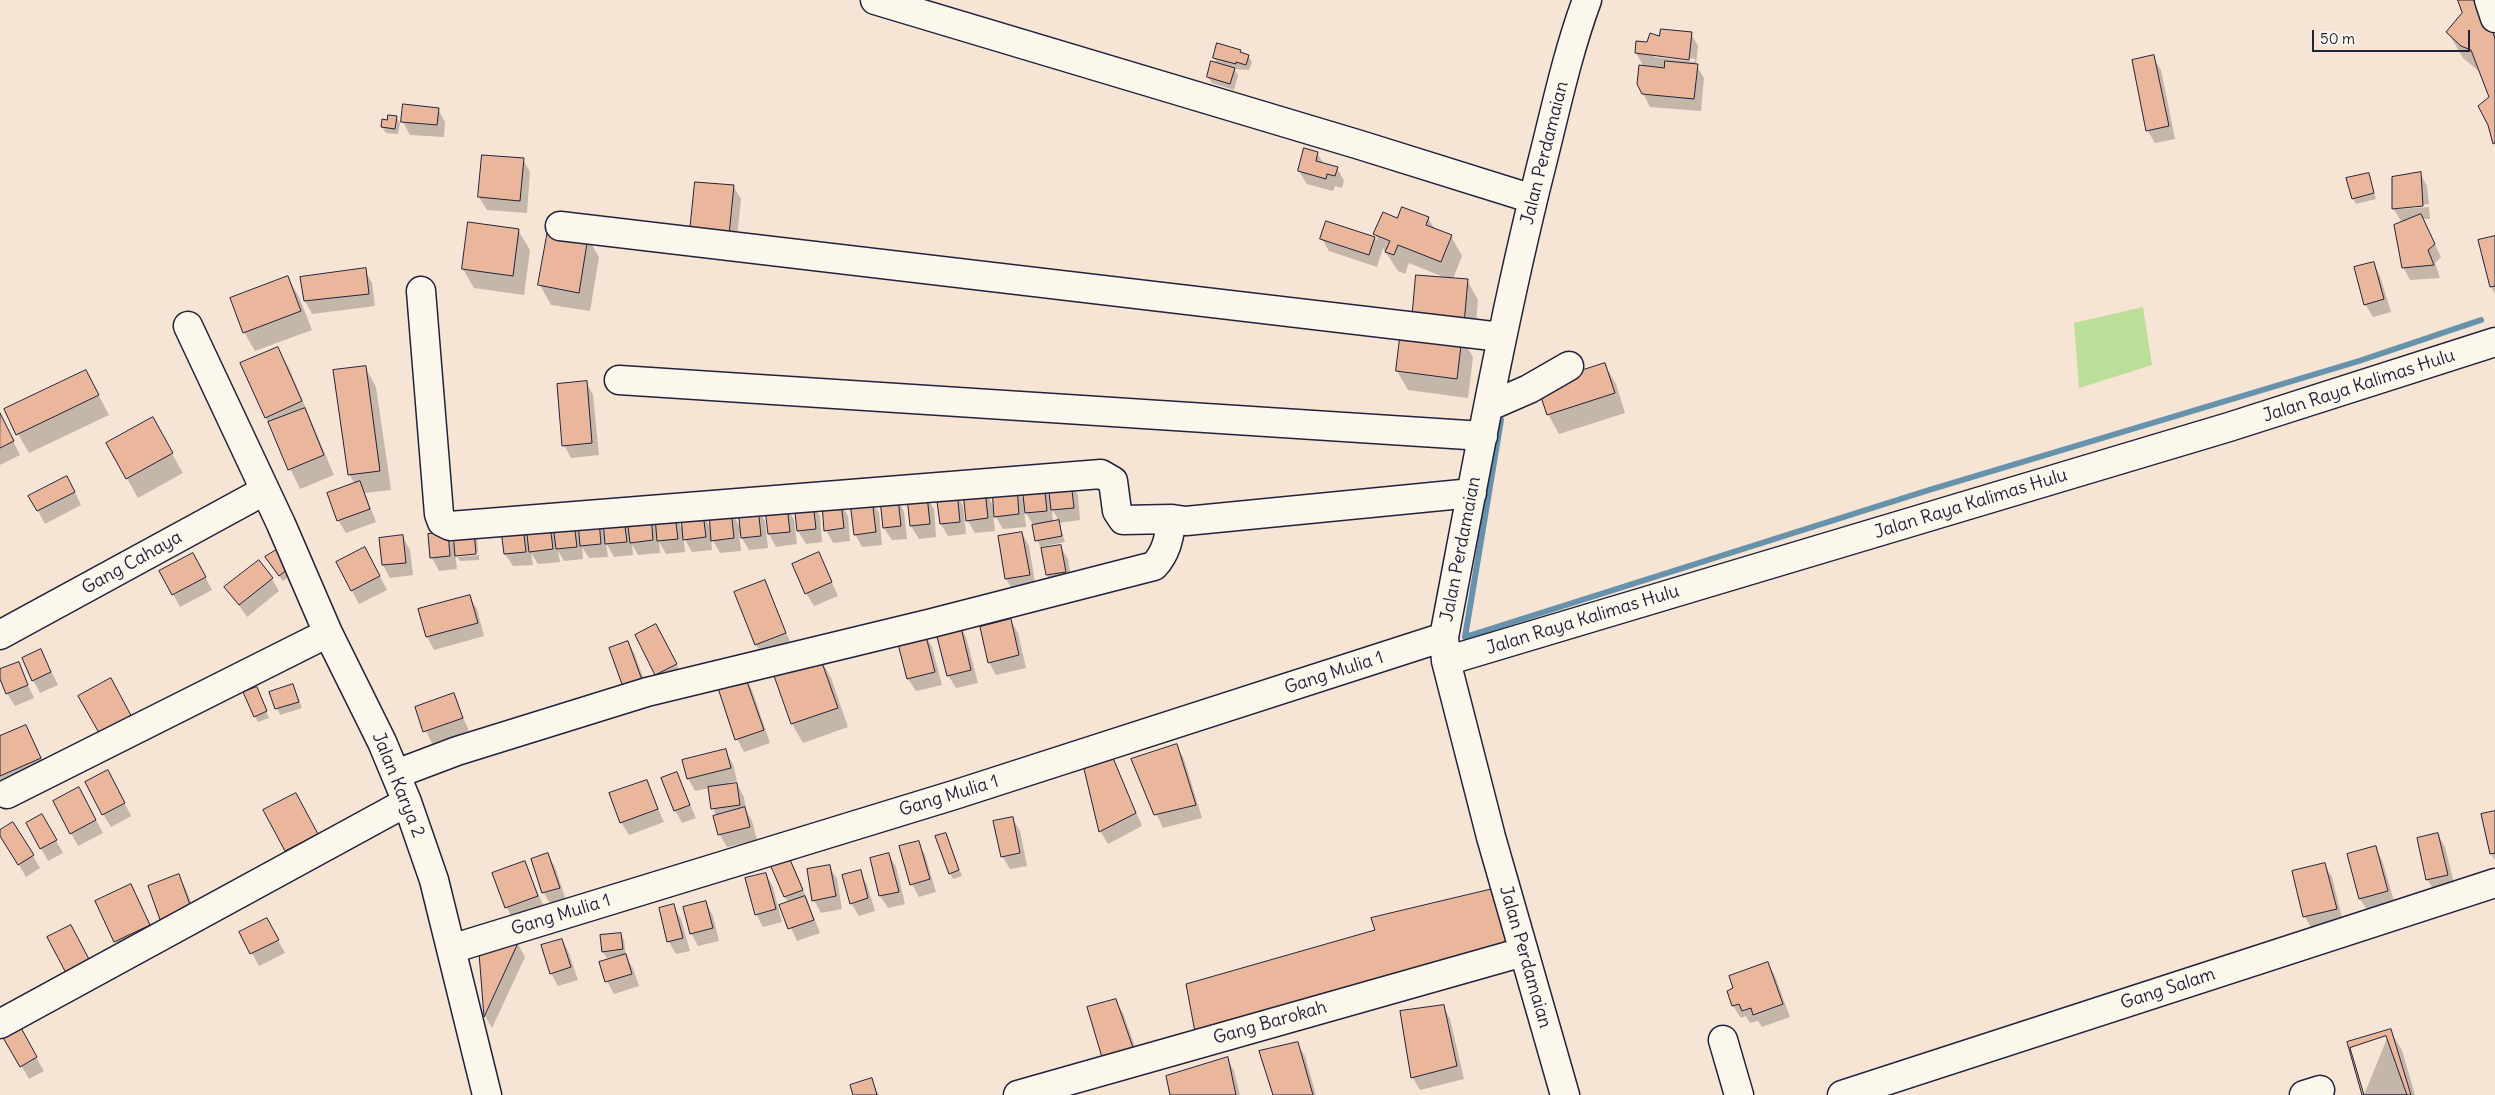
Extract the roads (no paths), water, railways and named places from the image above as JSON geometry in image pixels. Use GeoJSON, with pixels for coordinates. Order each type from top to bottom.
{"type":"FeatureCollection","features":[{"type":"Feature","properties":{"kind":"street"},"geometry":{"type":"LineString","coordinates":[[875,0],[1360,145],[1533,199]]}},
{"type":"Feature","properties":{"kind":"street","name":"Jalan Perdamaian"},"geometry":{"type":"LineString","coordinates":[[1565,1095],[1491,837],[1445,649],[1501,337],[1533,199],[1576,32],[1587,0]]}},
{"type":"Feature","properties":{"kind":"street"},"geometry":{"type":"LineString","coordinates":[[2489,0],[2495,18]]}},
{"type":"Feature","properties":{"kind":"street"},"geometry":{"type":"LineString","coordinates":[[560,226],[1501,337]]}},
{"type":"Feature","properties":{"kind":"street"},"geometry":{"type":"LineString","coordinates":[[421,291],[439,514],[442,522],[450,526],[1101,474],[1112,481],[1117,511],[1123,520],[1172,519],[1186,521],[1472,493]]}},
{"type":"Feature","properties":{"kind":"street","name":"Jalan Karya 2"},"geometry":{"type":"LineString","coordinates":[[188,326],[328,633],[408,802],[434,880],[486,1095]]}},
{"type":"Feature","properties":{"kind":"street","name":"Jalan Raya Kalimas Hulu"},"geometry":{"type":"LineString","coordinates":[[1445,649],[2229,427],[2495,342]]}},
{"type":"Feature","properties":{"kind":"street"},"geometry":{"type":"LineString","coordinates":[[1490,406],[1520,394],[1569,366]]}},
{"type":"Feature","properties":{"kind":"street"},"geometry":{"type":"LineString","coordinates":[[619,380],[1483,436]]}},
{"type":"Feature","properties":{"kind":"street","name":"Gang Cahaya"},"geometry":{"type":"LineString","coordinates":[[0,635],[264,491]]}},
{"type":"Feature","properties":{"kind":"street"},"geometry":{"type":"LineString","coordinates":[[396,774],[457,751],[647,692],[1154,566],[1161,558],[1168,544],[1172,519]]}},
{"type":"Feature","properties":{"kind":"street"},"geometry":{"type":"LineString","coordinates":[[6,794],[328,633]]}},
{"type":"Feature","properties":{"kind":"street","name":"Gang Mulia 1"},"geometry":{"type":"LineString","coordinates":[[451,949],[954,795],[1445,649]]}},
{"type":"Feature","properties":{"kind":"street"},"geometry":{"type":"LineString","coordinates":[[0,1024],[408,802]]}},
{"type":"Feature","properties":{"kind":"street","name":"Gang Salam"},"geometry":{"type":"LineString","coordinates":[[1842,1095],[2495,883]]}},
{"type":"Feature","properties":{"kind":"street","name":"Gang Barokah"},"geometry":{"type":"LineString","coordinates":[[1018,1095],[1523,952]]}},
{"type":"Feature","properties":{"kind":"street"},"geometry":{"type":"LineString","coordinates":[[1723,1040],[1738,1095]]}},
{"type":"Feature","properties":{"kind":"waterway"},"geometry":{"type":"LineString","coordinates":[[1501,420],[1465,637],[1929,490],[2359,361],[2481,320]]}}]}
